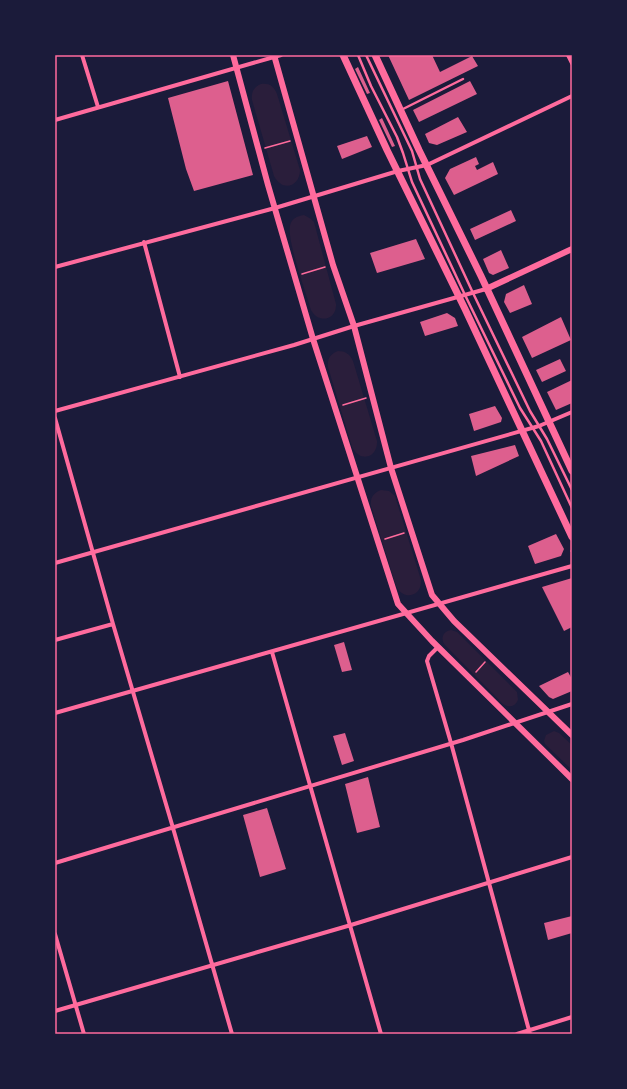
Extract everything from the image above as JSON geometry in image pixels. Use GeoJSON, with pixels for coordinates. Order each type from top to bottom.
{"type":"FeatureCollection","features":[{"type":"Feature","properties":{"kind":"main road"},"geometry":{"type":"LineString","coordinates":[[343,55],[387,150],[462,296],[521,430],[572,537]]}},
{"type":"Feature","properties":{"kind":"main road"},"geometry":{"type":"LineString","coordinates":[[375,55],[572,471]]}},
{"type":"Feature","properties":{"kind":"street"},"geometry":{"type":"LineString","coordinates":[[82,55],[98,107]]}},
{"type":"Feature","properties":{"kind":"street"},"geometry":{"type":"LineString","coordinates":[[233,55],[313,339],[398,604],[406,614],[572,779]]}},
{"type":"Feature","properties":{"kind":"street"},"geometry":{"type":"LineString","coordinates":[[568,55],[572,62]]}},
{"type":"Feature","properties":{"kind":"street"},"geometry":{"type":"LineString","coordinates":[[55,120],[276,56],[333,265],[354,326],[391,468],[432,595],[454,621],[572,735]]}},
{"type":"Feature","properties":{"kind":"street"},"geometry":{"type":"LineString","coordinates":[[55,267],[275,208],[398,171],[427,165],[572,96]]}},
{"type":"Feature","properties":{"kind":"street"},"geometry":{"type":"LineString","coordinates":[[144,242],[180,377]]}},
{"type":"Feature","properties":{"kind":"street"},"geometry":{"type":"LineString","coordinates":[[55,411],[180,377],[486,289],[572,249]]}},
{"type":"Feature","properties":{"kind":"street"},"geometry":{"type":"LineString","coordinates":[[55,563],[539,426],[572,412]]}},
{"type":"Feature","properties":{"kind":"street"},"geometry":{"type":"LineString","coordinates":[[55,418],[232,1034]]}},
{"type":"Feature","properties":{"kind":"street"},"geometry":{"type":"LineString","coordinates":[[55,713],[572,566]]}},
{"type":"Feature","properties":{"kind":"street"},"geometry":{"type":"LineString","coordinates":[[55,640],[113,624]]}},
{"type":"Feature","properties":{"kind":"street"},"geometry":{"type":"LineString","coordinates":[[438,646],[429,656],[427,661],[530,1032]]}},
{"type":"Feature","properties":{"kind":"street"},"geometry":{"type":"LineString","coordinates":[[272,652],[381,1034]]}},
{"type":"Feature","properties":{"kind":"street"},"geometry":{"type":"LineString","coordinates":[[55,863],[451,743],[572,704]]}},
{"type":"Feature","properties":{"kind":"street"},"geometry":{"type":"LineString","coordinates":[[55,1011],[351,925],[572,857]]}},
{"type":"Feature","properties":{"kind":"street"},"geometry":{"type":"LineString","coordinates":[[55,934],[84,1034]]}},
{"type":"Feature","properties":{"kind":"street"},"geometry":{"type":"LineString","coordinates":[[517,1034],[530,1032],[572,1017]]}},
{"type":"Feature","properties":{"kind":"lane"},"geometry":{"type":"LineString","coordinates":[[358,55],[371,86],[397,137],[412,182],[462,296],[520,408],[541,441],[572,508]]}},
{"type":"Feature","properties":{"kind":"lane"},"geometry":{"type":"LineString","coordinates":[[366,55],[412,151],[426,192],[473,293],[520,390],[547,439],[572,490]]}},
{"type":"Feature","properties":{"kind":"lane"},"geometry":{"type":"LineString","coordinates":[[401,111],[463,79]]}},
{"type":"Feature","properties":{"kind":"path"},"geometry":{"type":"LineString","coordinates":[[260,149],[298,138]]}},
{"type":"Feature","properties":{"kind":"path"},"geometry":{"type":"LineString","coordinates":[[295,276],[333,265]]}},
{"type":"Feature","properties":{"kind":"path"},"geometry":{"type":"LineString","coordinates":[[335,408],[372,396]]}},
{"type":"Feature","properties":{"kind":"path"},"geometry":{"type":"LineString","coordinates":[[377,541],[411,531]]}},
{"type":"Feature","properties":{"kind":"path"},"geometry":{"type":"LineString","coordinates":[[471,678],[490,656]]}},
{"type":"Feature","properties":{"kind":"shaded area"},"geometry":{"type":"Polygon","coordinates":[[[261,84],[266,84],[273,87],[277,94],[300,170],[299,176],[294,184],[286,186],[281,184],[274,176],[252,100],[254,90],[261,84]]]}},
{"type":"Feature","properties":{"kind":"shaded area"},"geometry":{"type":"Polygon","coordinates":[[[304,215],[314,222],[336,304],[334,314],[326,318],[318,317],[311,310],[291,243],[290,226],[292,221],[299,216],[304,215]]]}},
{"type":"Feature","properties":{"kind":"shaded area"},"geometry":{"type":"Polygon","coordinates":[[[338,351],[347,353],[353,361],[377,441],[377,447],[372,455],[364,457],[359,455],[352,447],[328,367],[330,357],[338,351]]]}},
{"type":"Feature","properties":{"kind":"shaded area"},"geometry":{"type":"Polygon","coordinates":[[[381,490],[389,491],[395,496],[421,580],[418,590],[412,595],[403,594],[396,586],[371,506],[373,496],[381,490]]]}},
{"type":"Feature","properties":{"kind":"shaded area"},"geometry":{"type":"Polygon","coordinates":[[[451,630],[457,632],[517,692],[518,700],[514,705],[510,706],[503,704],[443,643],[444,634],[451,630]]]}},
{"type":"Feature","properties":{"kind":"shaded area"},"geometry":{"type":"Polygon","coordinates":[[[554,731],[559,733],[572,745],[572,770],[545,744],[544,741],[546,735],[554,731]]]}},
{"type":"Feature","properties":{"kind":"building"},"geometry":{"type":"Polygon","coordinates":[[[388,55],[432,55],[440,72],[472,56],[478,66],[409,100],[388,55]]]}},
{"type":"Feature","properties":{"kind":"building"},"geometry":{"type":"Polygon","coordinates":[[[358,67],[370,93],[367,94],[355,69],[358,67]]]}},
{"type":"Feature","properties":{"kind":"building"},"geometry":{"type":"Polygon","coordinates":[[[228,81],[253,175],[194,191],[186,169],[168,98],[228,81]]]}},
{"type":"Feature","properties":{"kind":"building"},"geometry":{"type":"Polygon","coordinates":[[[470,81],[477,94],[419,122],[413,110],[470,81]]]}},
{"type":"Feature","properties":{"kind":"building"},"geometry":{"type":"Polygon","coordinates":[[[458,117],[467,132],[437,145],[429,143],[425,134],[458,117]]]}},
{"type":"Feature","properties":{"kind":"building"},"geometry":{"type":"Polygon","coordinates":[[[382,118],[395,146],[392,147],[379,120],[382,118]]]}},
{"type":"Feature","properties":{"kind":"building"},"geometry":{"type":"Polygon","coordinates":[[[367,136],[372,147],[342,159],[337,146],[367,136]]]}},
{"type":"Feature","properties":{"kind":"building"},"geometry":{"type":"Polygon","coordinates":[[[476,157],[479,164],[475,166],[477,170],[493,162],[498,174],[454,195],[445,178],[450,169],[476,157]]]}},
{"type":"Feature","properties":{"kind":"building"},"geometry":{"type":"Polygon","coordinates":[[[511,210],[516,221],[475,240],[470,229],[511,210]]]}},
{"type":"Feature","properties":{"kind":"building"},"geometry":{"type":"Polygon","coordinates":[[[416,239],[425,259],[377,273],[370,253],[416,239]]]}},
{"type":"Feature","properties":{"kind":"building"},"geometry":{"type":"Polygon","coordinates":[[[501,250],[509,268],[493,275],[489,273],[483,259],[501,250]]]}},
{"type":"Feature","properties":{"kind":"building"},"geometry":{"type":"Polygon","coordinates":[[[524,285],[532,304],[510,313],[504,302],[506,294],[524,285]]]}},
{"type":"Feature","properties":{"kind":"building"},"geometry":{"type":"Polygon","coordinates":[[[447,313],[455,318],[458,326],[425,336],[420,322],[447,313]]]}},
{"type":"Feature","properties":{"kind":"building"},"geometry":{"type":"Polygon","coordinates":[[[561,317],[571,340],[532,358],[522,337],[561,317]]]}},
{"type":"Feature","properties":{"kind":"building"},"geometry":{"type":"Polygon","coordinates":[[[560,359],[566,371],[542,382],[536,370],[560,359]]]}},
{"type":"Feature","properties":{"kind":"building"},"geometry":{"type":"Polygon","coordinates":[[[572,380],[572,403],[556,410],[547,392],[572,380]]]}},
{"type":"Feature","properties":{"kind":"building"},"geometry":{"type":"Polygon","coordinates":[[[495,406],[502,418],[501,422],[474,431],[469,414],[495,406]]]}},
{"type":"Feature","properties":{"kind":"building"},"geometry":{"type":"Polygon","coordinates":[[[515,445],[519,456],[476,476],[471,456],[515,445]]]}},
{"type":"Feature","properties":{"kind":"building"},"geometry":{"type":"Polygon","coordinates":[[[556,534],[564,549],[561,556],[535,564],[528,546],[556,534]]]}},
{"type":"Feature","properties":{"kind":"building"},"geometry":{"type":"Polygon","coordinates":[[[572,578],[572,627],[564,631],[542,587],[572,578]]]}},
{"type":"Feature","properties":{"kind":"building"},"geometry":{"type":"Polygon","coordinates":[[[344,642],[352,670],[342,672],[334,645],[344,642]]]}},
{"type":"Feature","properties":{"kind":"building"},"geometry":{"type":"Polygon","coordinates":[[[568,672],[572,679],[572,691],[553,699],[549,697],[539,686],[568,672]]]}},
{"type":"Feature","properties":{"kind":"building"},"geometry":{"type":"Polygon","coordinates":[[[345,733],[354,761],[342,765],[333,736],[345,733]]]}},
{"type":"Feature","properties":{"kind":"building"},"geometry":{"type":"Polygon","coordinates":[[[368,777],[380,827],[357,833],[345,784],[368,777]]]}},
{"type":"Feature","properties":{"kind":"building"},"geometry":{"type":"Polygon","coordinates":[[[267,808],[286,869],[260,877],[243,815],[267,808]]]}},
{"type":"Feature","properties":{"kind":"building"},"geometry":{"type":"Polygon","coordinates":[[[572,916],[572,933],[548,940],[544,923],[572,916]]]}}]}
